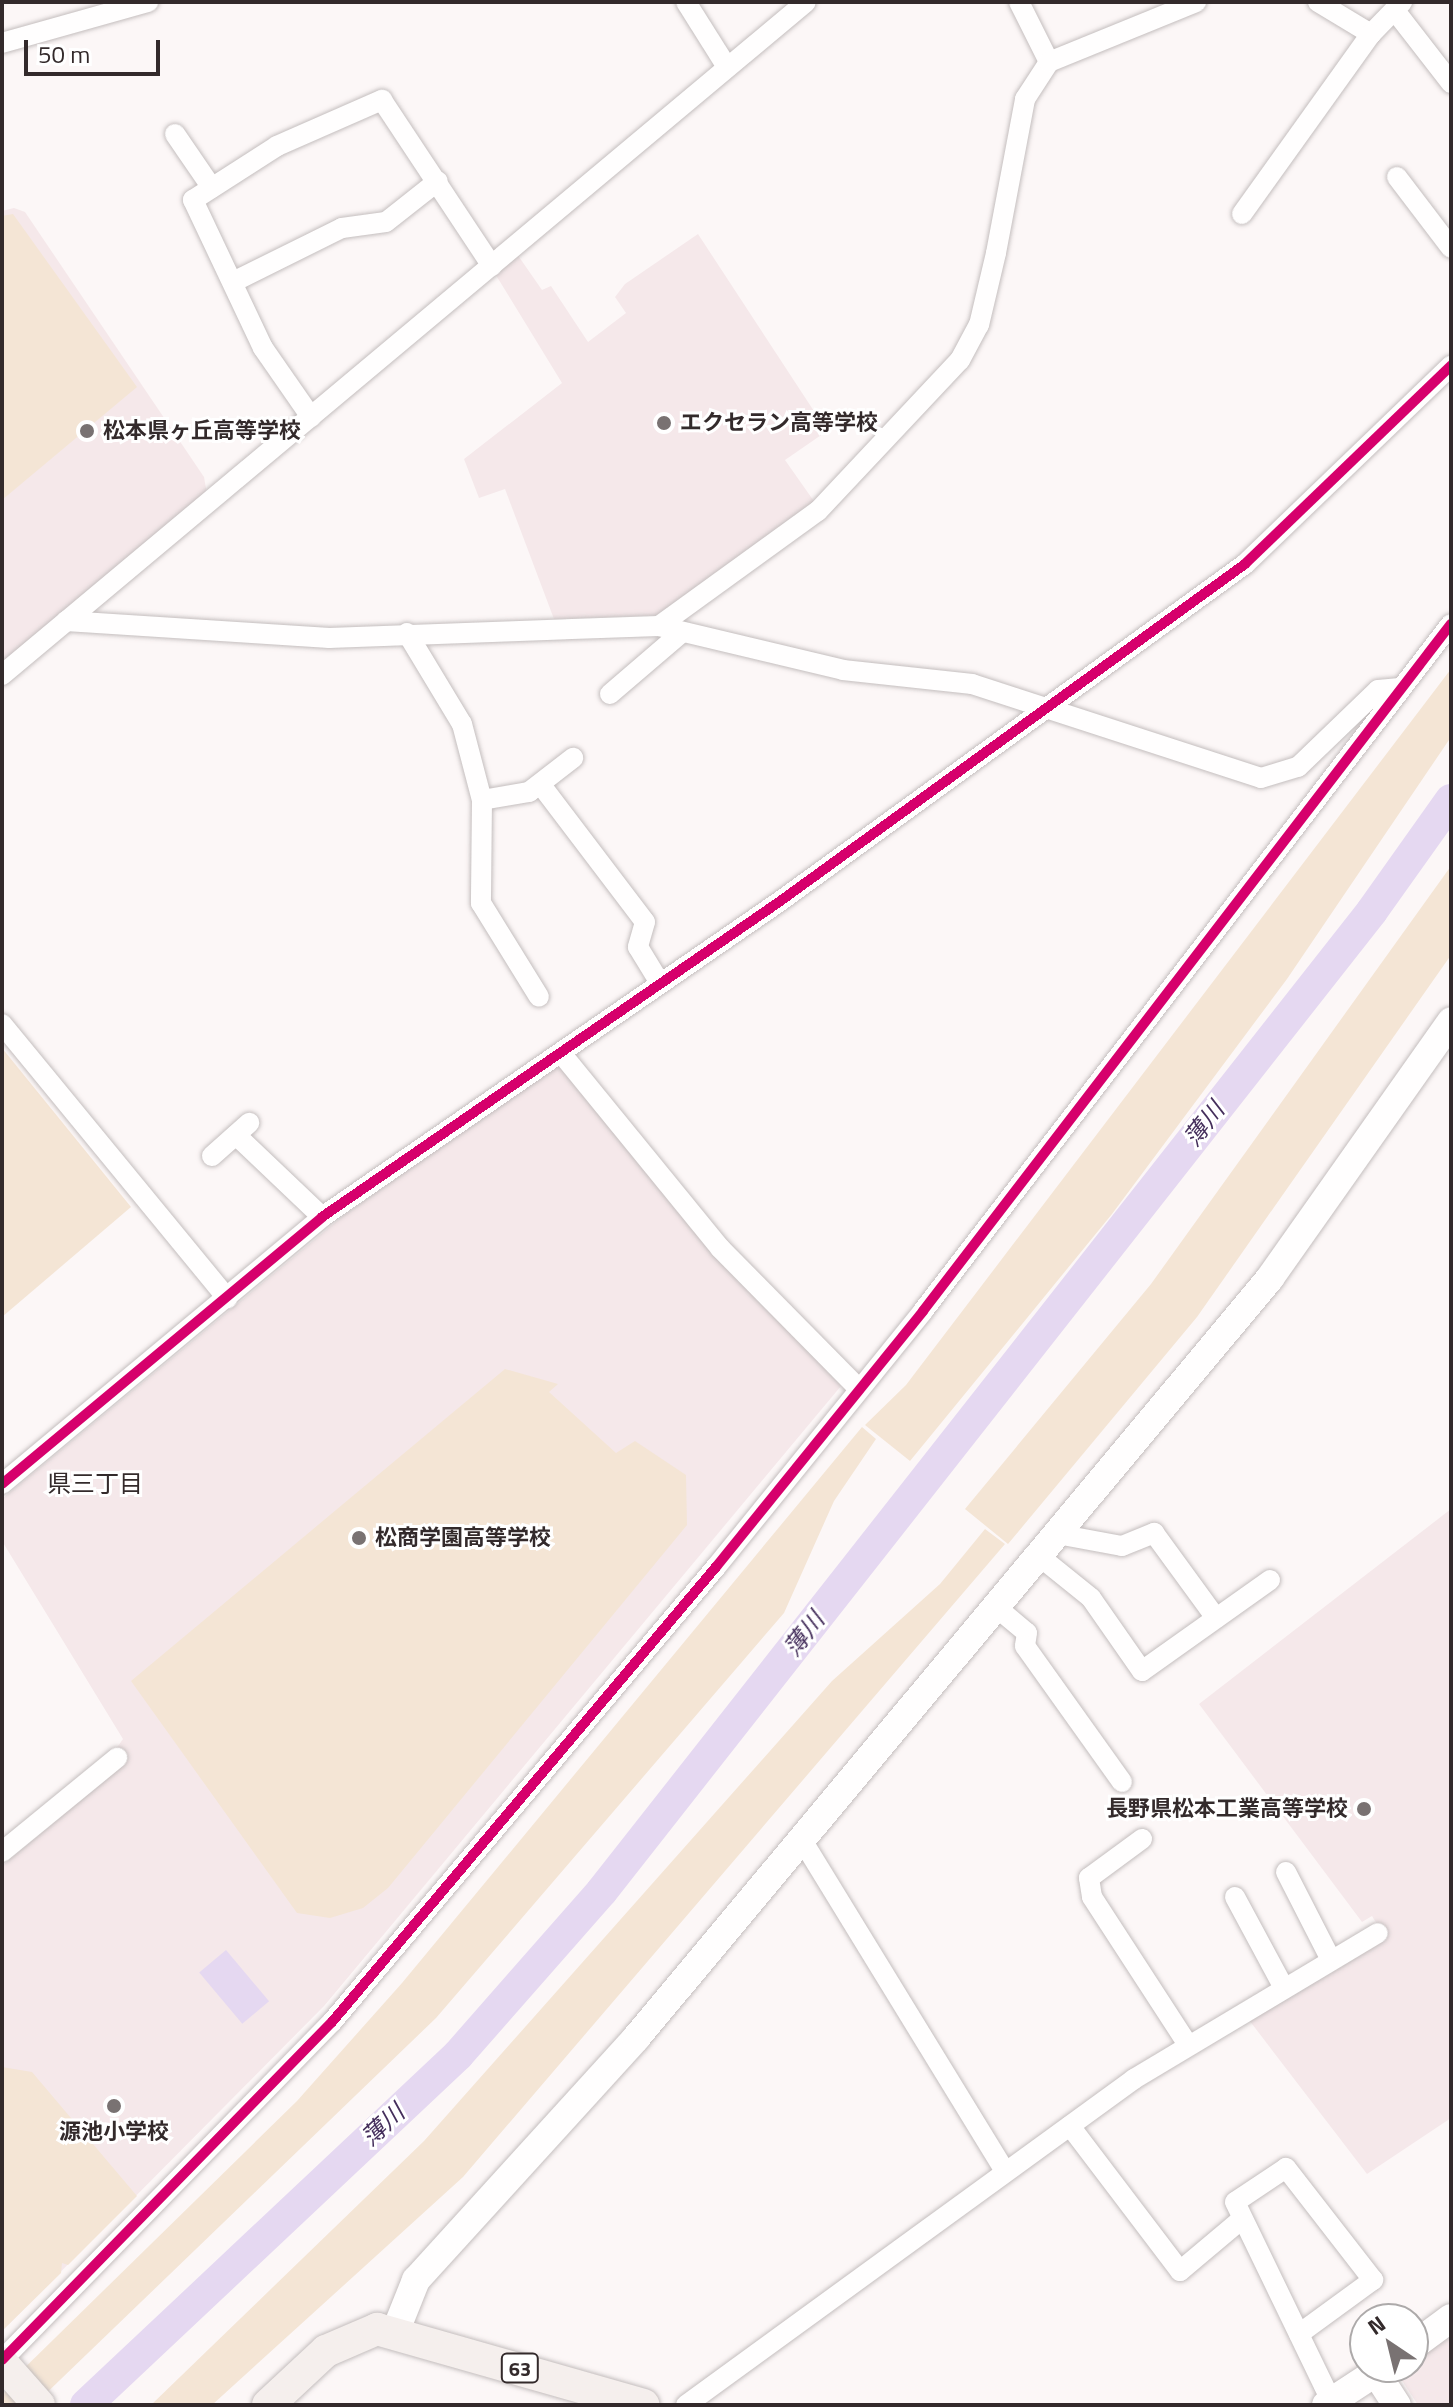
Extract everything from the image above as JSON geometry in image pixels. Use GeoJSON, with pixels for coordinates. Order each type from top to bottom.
{"type":"FeatureCollection","features":[{"type":"Feature","properties":{"kind":"main road","name":"63"},"geometry":{"type":"LineString","coordinates":[[268,2405],[341,2341],[396,2330],[643,2405]]}},
{"type":"Feature","properties":{"kind":"main road"},"geometry":{"type":"LineString","coordinates":[[5,2365],[39,2405]]}},
{"type":"Feature","properties":{"kind":"street"},"geometry":{"type":"LineString","coordinates":[[2,43],[148,2]]}},
{"type":"Feature","properties":{"kind":"street"},"geometry":{"type":"LineString","coordinates":[[686,2],[727,67]]}},
{"type":"Feature","properties":{"kind":"street"},"geometry":{"type":"LineString","coordinates":[[2,675],[806,2]]}},
{"type":"Feature","properties":{"kind":"street"},"geometry":{"type":"LineString","coordinates":[[1019,2],[1049,62]]}},
{"type":"Feature","properties":{"kind":"street"},"geometry":{"type":"LineString","coordinates":[[659,626],[818,511],[960,360],[979,325],[1025,99],[1049,62],[1196,2]]}},
{"type":"Feature","properties":{"kind":"street"},"geometry":{"type":"LineString","coordinates":[[1318,2],[1371,34]]}},
{"type":"Feature","properties":{"kind":"street"},"geometry":{"type":"LineString","coordinates":[[1242,214],[1371,34],[1399,7],[1451,83]]}},
{"type":"Feature","properties":{"kind":"street"},"geometry":{"type":"LineString","coordinates":[[311,417],[263,348],[235,281],[193,200],[277,146],[376,99],[438,181],[492,266]]}},
{"type":"Feature","properties":{"kind":"street"},"geometry":{"type":"LineString","coordinates":[[175,134],[212,188]]}},
{"type":"Feature","properties":{"kind":"street"},"geometry":{"type":"LineString","coordinates":[[1397,177],[1451,248]]}},
{"type":"Feature","properties":{"kind":"street"},"geometry":{"type":"LineString","coordinates":[[235,281],[342,228],[386,222],[438,181]]}},
{"type":"Feature","properties":{"kind":"street"},"geometry":{"type":"LineString","coordinates":[[2,1484],[322,1217],[1053,707],[1245,564],[1451,366]]}},
{"type":"Feature","properties":{"kind":"street"},"geometry":{"type":"LineString","coordinates":[[66,621],[329,638],[659,626],[680,634],[843,670],[972,684],[1053,707],[1240,772],[1279,777],[1378,690],[1400,688]]}},
{"type":"Feature","properties":{"kind":"street"},"geometry":{"type":"LineString","coordinates":[[5,2365],[332,2022],[858,1388],[1451,624]]}},
{"type":"Feature","properties":{"kind":"street"},"geometry":{"type":"LineString","coordinates":[[407,633],[462,724],[482,800],[481,903],[539,997]]}},
{"type":"Feature","properties":{"kind":"street"},"geometry":{"type":"LineString","coordinates":[[610,694],[680,634]]}},
{"type":"Feature","properties":{"kind":"street"},"geometry":{"type":"LineString","coordinates":[[482,800],[541,785],[573,758]]}},
{"type":"Feature","properties":{"kind":"street"},"geometry":{"type":"LineString","coordinates":[[541,785],[645,922],[638,947],[660,983]]}},
{"type":"Feature","properties":{"kind":"street"},"geometry":{"type":"LineString","coordinates":[[396,2330],[416,2280],[636,2038],[1270,1278],[1451,1021]]}},
{"type":"Feature","properties":{"kind":"street"},"geometry":{"type":"LineString","coordinates":[[2,1024],[227,1298]]}},
{"type":"Feature","properties":{"kind":"street"},"geometry":{"type":"LineString","coordinates":[[561,1053],[720,1248],[858,1388]]}},
{"type":"Feature","properties":{"kind":"street"},"geometry":{"type":"LineString","coordinates":[[212,1156],[243,1129],[322,1217]]}},
{"type":"Feature","properties":{"kind":"street"},"geometry":{"type":"LineString","coordinates":[[1057,1534],[1122,1546],[1154,1533],[1216,1618]]}},
{"type":"Feature","properties":{"kind":"street"},"geometry":{"type":"LineString","coordinates":[[1039,1556],[1091,1598],[1142,1671],[1270,1580]]}},
{"type":"Feature","properties":{"kind":"street"},"geometry":{"type":"LineString","coordinates":[[996,1607],[1027,1633],[1025,1646],[1122,1782]]}},
{"type":"Feature","properties":{"kind":"street"},"geometry":{"type":"LineString","coordinates":[[2,1852],[117,1758]]}},
{"type":"Feature","properties":{"kind":"street"},"geometry":{"type":"LineString","coordinates":[[1142,1839],[1089,1878],[1092,1897],[1188,2045]]}},
{"type":"Feature","properties":{"kind":"street"},"geometry":{"type":"LineString","coordinates":[[802,1840],[1005,2171]]}},
{"type":"Feature","properties":{"kind":"street"},"geometry":{"type":"LineString","coordinates":[[1286,1872],[1331,1960]]}},
{"type":"Feature","properties":{"kind":"street"},"geometry":{"type":"LineString","coordinates":[[1235,1897],[1284,1988]]}},
{"type":"Feature","properties":{"kind":"street"},"geometry":{"type":"LineString","coordinates":[[686,2405],[1005,2171],[1188,2045],[1378,1933]]}},
{"type":"Feature","properties":{"kind":"street"},"geometry":{"type":"LineString","coordinates":[[1070,2126],[1180,2271],[1242,2219]]}},
{"type":"Feature","properties":{"kind":"street"},"geometry":{"type":"LineString","coordinates":[[1299,2334],[1373,2280],[1286,2168],[1235,2202],[1329,2403],[1360,2383]]}},
{"type":"Feature","properties":{"kind":"street"},"geometry":{"type":"LineString","coordinates":[[1429,2334],[1451,2318]]}},
{"type":"Feature","properties":{"kind":"street"},"geometry":{"type":"LineString","coordinates":[[1386,2383],[1397,2405]]}},
{"type":"Feature","properties":{"kind":"shaded area","name":"松本県ヶ丘高等学校"},"geometry":{"type":"Polygon","coordinates":[[[14,208],[25,212],[204,477],[207,494],[2,664],[2,211],[14,208]]]}},
{"type":"Feature","properties":{"kind":"shaded area"},"geometry":{"type":"Polygon","coordinates":[[[13,214],[137,387],[2,500],[2,216],[13,214]]]}},
{"type":"Feature","properties":{"kind":"shaded area","name":"エクセラン高等学校"},"geometry":{"type":"Polygon","coordinates":[[[698,234],[827,431],[785,460],[818,507],[665,615],[554,619],[505,489],[479,498],[464,459],[562,383],[494,272],[517,254],[542,290],[551,286],[588,342],[626,313],[615,297],[625,284],[698,234]]]}},
{"type":"Feature","properties":{"kind":"shaded area"},"geometry":{"type":"Polygon","coordinates":[[[1451,669],[1451,737],[1287,979],[1112,1214],[910,1461],[865,1425],[906,1385],[1451,669]]]}},
{"type":"Feature","properties":{"kind":"shaded area"},"geometry":{"type":"Polygon","coordinates":[[[1451,866],[1451,955],[1197,1317],[1008,1544],[965,1509],[1151,1284],[1451,866]]]}},
{"type":"Feature","properties":{"kind":"shaded area"},"geometry":{"type":"Polygon","coordinates":[[[2,1048],[131,1207],[2,1317],[2,1048]]]}},
{"type":"Feature","properties":{"kind":"shaded area","name":"松商学園高等学校"},"geometry":{"type":"Polygon","coordinates":[[[558,1064],[841,1386],[324,2006],[2,2331],[2,1866],[127,1762],[116,1749],[123,1739],[2,1541],[2,1499],[343,1216],[558,1064]]]}},
{"type":"Feature","properties":{"kind":"shaded area"},"geometry":{"type":"Polygon","coordinates":[[[505,1369],[558,1384],[549,1392],[616,1453],[635,1441],[686,1475],[687,1525],[388,1888],[363,1908],[330,1918],[297,1913],[131,1681],[505,1369]]]}},
{"type":"Feature","properties":{"kind":"shaded area"},"geometry":{"type":"Polygon","coordinates":[[[862,1427],[876,1439],[834,1501],[784,1613],[436,2018],[34,2405],[2,2405],[6,2386],[297,2101],[402,1983],[862,1427]]]}},
{"type":"Feature","properties":{"kind":"shaded area","name":"長野県松本工業高等学校"},"geometry":{"type":"Polygon","coordinates":[[[1451,1509],[1451,2118],[1367,2174],[1249,2020],[1386,1939],[1372,1916],[1362,1922],[1199,1704],[1451,1509]]]}},
{"type":"Feature","properties":{"kind":"shaded area"},"geometry":{"type":"Polygon","coordinates":[[[985,1529],[1005,1544],[463,2177],[212,2405],[151,2405],[424,2141],[832,1681],[940,1584],[985,1529]]]}},
{"type":"Feature","properties":{"kind":"shaded area"},"geometry":{"type":"Polygon","coordinates":[[[226,1950],[269,2001],[242,2024],[199,1972],[226,1950]]]}},
{"type":"Feature","properties":{"kind":"shaded area"},"geometry":{"type":"Polygon","coordinates":[[[2,2067],[32,2072],[137,2196],[68,2265],[62,2263],[61,2273],[2,2331],[2,2067]]]}},
{"type":"Feature","properties":{"kind":"shaded area"},"geometry":{"type":"Polygon","coordinates":[[[1451,2329],[1451,2405],[1418,2405],[1404,2383],[1429,2383],[1429,2345],[1451,2329]]]}},
{"type":"Feature","properties":{"kind":"waterway","name":"薄川"},"geometry":{"type":"LineString","coordinates":[[86,2405],[458,2055],[602,1891],[1372,911],[1451,800]]}},
{"type":"Feature","properties":{"kind":"cycle path"},"geometry":{"type":"LineString","coordinates":[[2,1484],[322,1217],[779,902],[1245,564],[1451,366]]}},
{"type":"Feature","properties":{"kind":"cycle path"},"geometry":{"type":"LineString","coordinates":[[2,2360],[332,2022],[716,1567],[923,1311],[1451,624]]}},
{"type":"Feature","properties":{"kind":"place","name":"エクセラン高等学校"},"geometry":{"type":"Point","coordinates":[664,423]}},
{"type":"Feature","properties":{"kind":"place","name":"松本県ヶ丘高等学校"},"geometry":{"type":"Point","coordinates":[87,431]}},
{"type":"Feature","properties":{"kind":"place","name":"松商学園高等学校"},"geometry":{"type":"Point","coordinates":[359,1538]}},
{"type":"Feature","properties":{"kind":"place","name":"長野県松本工業高等学校"},"geometry":{"type":"Point","coordinates":[1364,1809]}},
{"type":"Feature","properties":{"kind":"place","name":"源池小学校"},"geometry":{"type":"Point","coordinates":[114,2106]}},
{"type":"Feature","properties":{"kind":"district","name":"県三丁目"},"geometry":{"type":"Point","coordinates":[95,1484]}}]}
